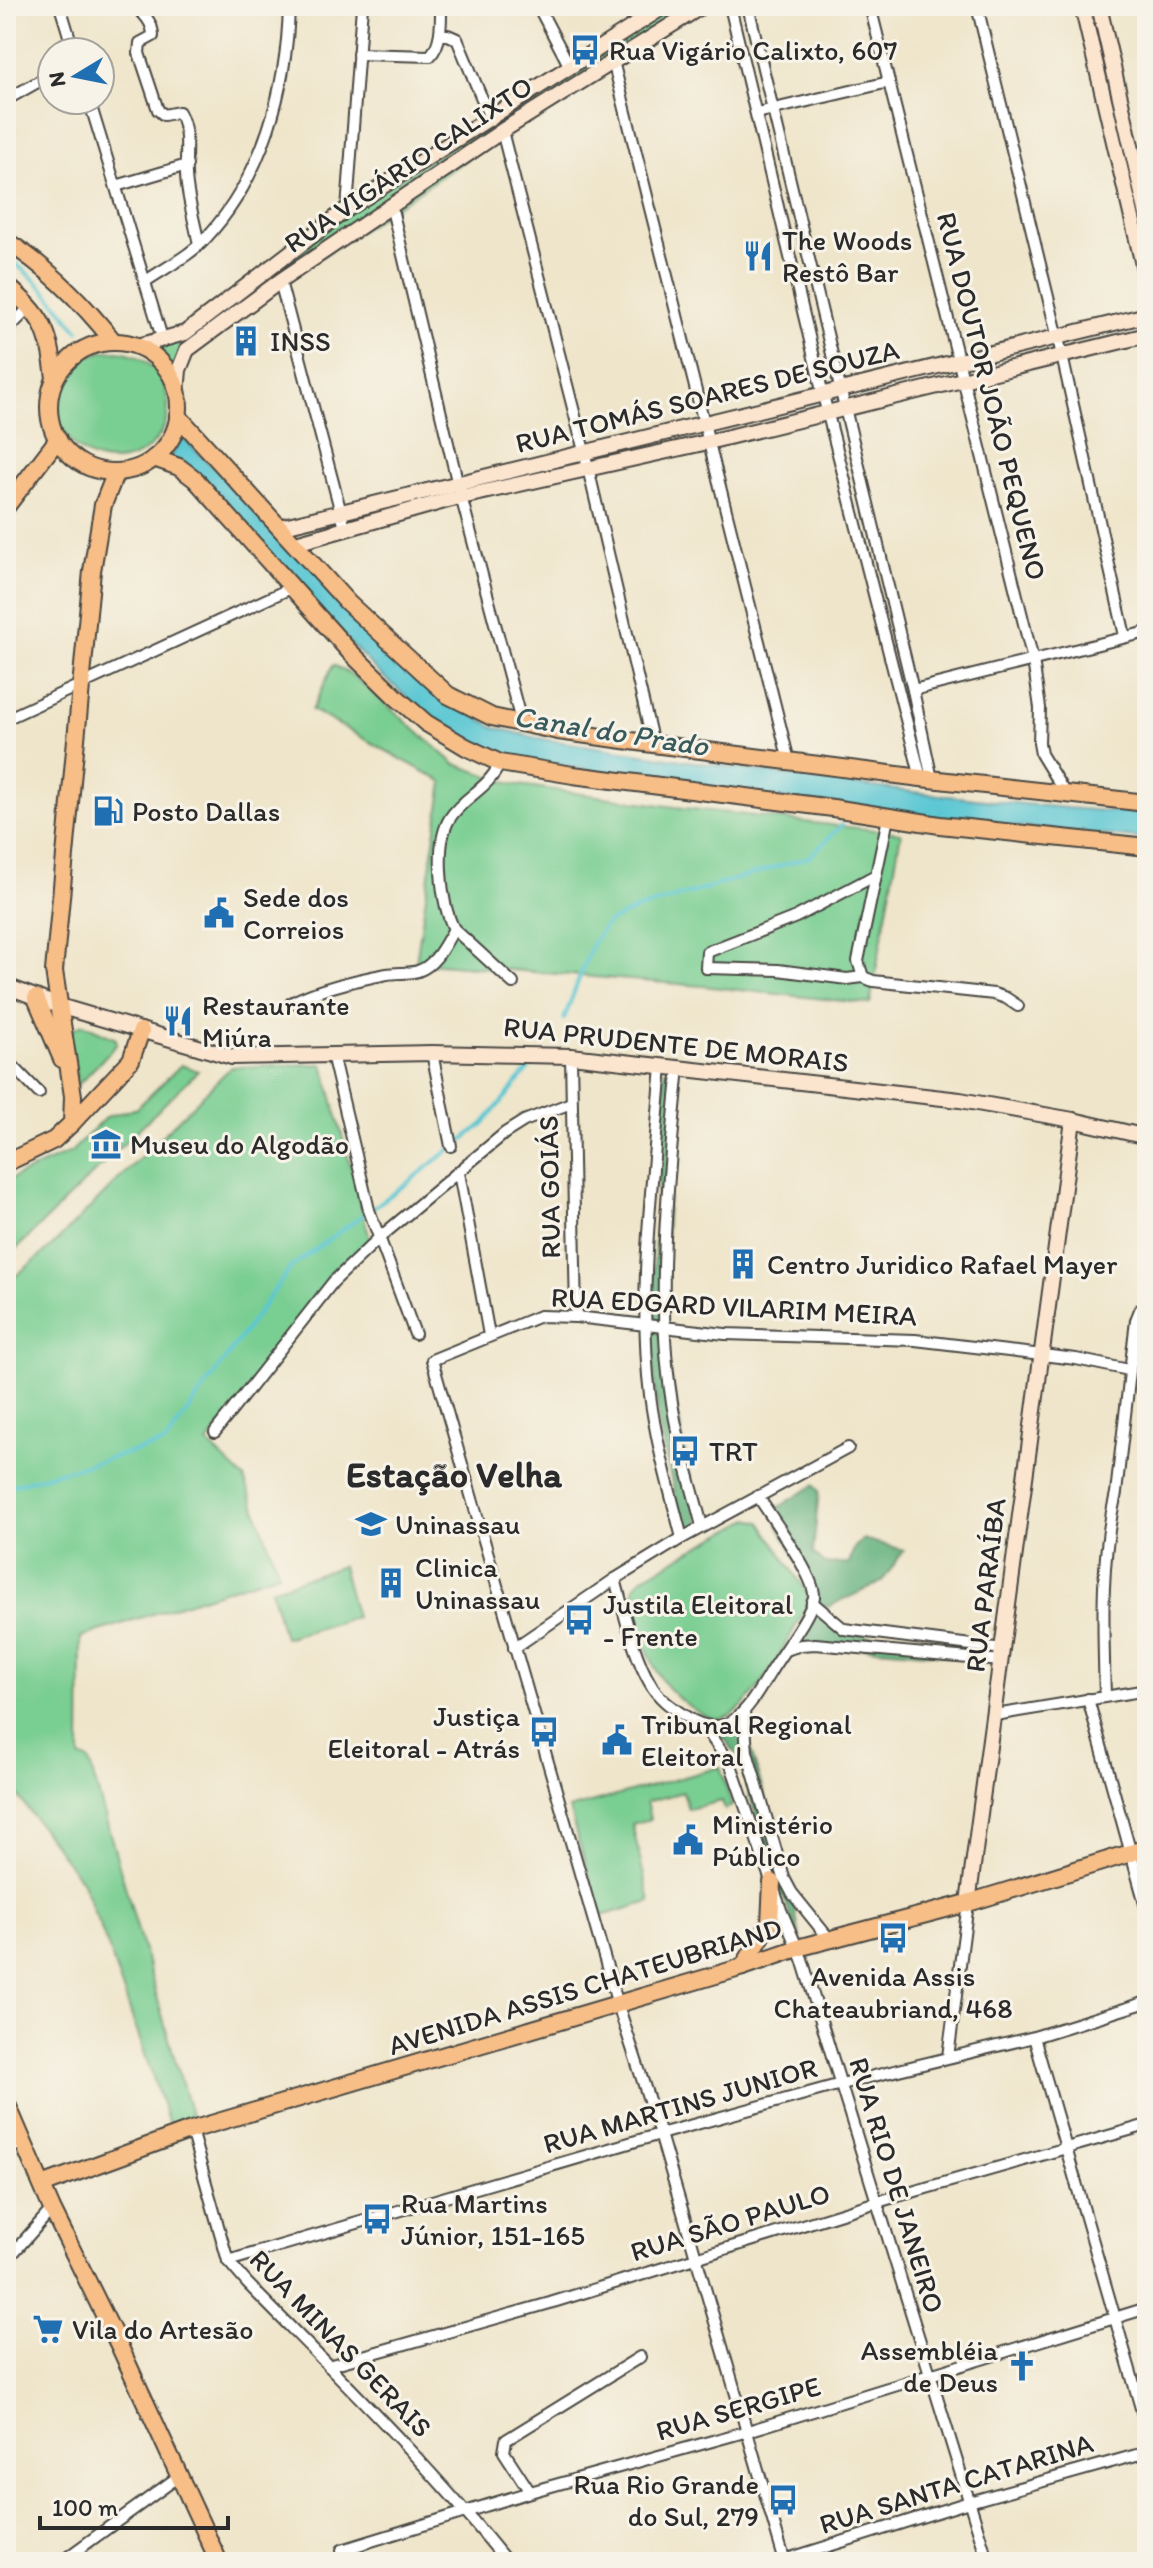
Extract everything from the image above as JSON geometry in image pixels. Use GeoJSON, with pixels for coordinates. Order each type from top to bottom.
{"type":"FeatureCollection","features":[{"type":"Feature","properties":{"kind":"main road"},"geometry":{"type":"LineString","coordinates":[[6,241],[54,278],[114,342]]}},
{"type":"Feature","properties":{"kind":"main road"},"geometry":{"type":"LineString","coordinates":[[6,285],[31,306],[45,326],[52,348],[55,378],[50,398],[50,419],[58,439],[76,460],[102,471],[136,468],[154,458],[170,439],[178,416],[177,393],[163,365],[138,346],[114,342],[96,344],[66,363],[55,378]]}},
{"type":"Feature","properties":{"kind":"main road"},"geometry":{"type":"LineString","coordinates":[[178,416],[348,603],[448,695],[492,717],[522,725],[653,744],[1147,803]]}},
{"type":"Feature","properties":{"kind":"main road"},"geometry":{"type":"LineString","coordinates":[[6,507],[58,439]]}},
{"type":"Feature","properties":{"kind":"main road"},"geometry":{"type":"LineString","coordinates":[[154,458],[179,467],[195,479],[349,651],[426,723],[500,763],[888,818],[1147,847]]}},
{"type":"Feature","properties":{"kind":"main road"},"geometry":{"type":"LineString","coordinates":[[72,1123],[73,1096],[54,971],[95,545],[103,505],[116,472]]}},
{"type":"Feature","properties":{"kind":"main road"},"geometry":{"type":"LineString","coordinates":[[36,998],[69,1075]]}},
{"type":"Feature","properties":{"kind":"main road"},"geometry":{"type":"LineString","coordinates":[[6,1163],[54,1140],[72,1123],[131,1060],[141,1031]]}},
{"type":"Feature","properties":{"kind":"main road","name":"AVENIDA ASSIS CHATEUBRIAND"},"geometry":{"type":"LineString","coordinates":[[42,2185],[191,2130],[743,1967],[799,1954],[830,1940],[968,1903],[1139,1850]]}},
{"type":"Feature","properties":{"kind":"main road"},"geometry":{"type":"LineString","coordinates":[[743,1967],[768,1928],[772,1882]]}},
{"type":"Feature","properties":{"kind":"main road"},"geometry":{"type":"LineString","coordinates":[[6,2102],[52,2209],[219,2562]]}},
{"type":"Feature","properties":{"kind":"street"},"geometry":{"type":"LineString","coordinates":[[60,6],[69,36]]}},
{"type":"Feature","properties":{"kind":"street"},"geometry":{"type":"LineString","coordinates":[[132,6],[147,16],[154,33],[140,43],[139,53],[158,110],[164,115],[179,112],[183,119],[187,137],[186,175],[199,245]]}},
{"type":"Feature","properties":{"kind":"street"},"geometry":{"type":"LineString","coordinates":[[146,281],[205,240],[250,174],[269,131],[280,85],[289,6]]}},
{"type":"Feature","properties":{"kind":"street"},"geometry":{"type":"LineString","coordinates":[[347,209],[362,6]]}},
{"type":"Feature","properties":{"kind":"street"},"geometry":{"type":"LineString","coordinates":[[358,54],[430,56],[437,49],[441,6]]}},
{"type":"Feature","properties":{"kind":"street"},"geometry":{"type":"LineString","coordinates":[[538,6],[570,67]]}},
{"type":"Feature","properties":{"kind":"street","name":"RUA VIGÁRIO CALIXTO"},"geometry":{"type":"LineString","coordinates":[[138,346],[185,333],[347,209],[665,6]]}},
{"type":"Feature","properties":{"kind":"street","name":"RUA VIGÁRIO CALIXTO"},"geometry":{"type":"LineString","coordinates":[[177,393],[179,370],[187,350],[280,281],[502,131],[702,6]]}},
{"type":"Feature","properties":{"kind":"street"},"geometry":{"type":"LineString","coordinates":[[730,6],[827,411],[926,779]]}},
{"type":"Feature","properties":{"kind":"street"},"geometry":{"type":"LineString","coordinates":[[748,6],[913,690],[926,779]]}},
{"type":"Feature","properties":{"kind":"street","name":"RUA DOUTOR JOÃO PEQUENO"},"geometry":{"type":"LineString","coordinates":[[870,6],[1033,660],[1040,708],[1041,754],[1066,795]]}},
{"type":"Feature","properties":{"kind":"street"},"geometry":{"type":"LineString","coordinates":[[977,6],[1058,338],[1125,636]]}},
{"type":"Feature","properties":{"kind":"street"},"geometry":{"type":"LineString","coordinates":[[1082,6],[1147,282]]}},
{"type":"Feature","properties":{"kind":"street"},"geometry":{"type":"LineString","coordinates":[[1099,6],[1147,215]]}},
{"type":"Feature","properties":{"kind":"street"},"geometry":{"type":"LineString","coordinates":[[440,35],[457,39],[490,118]]}},
{"type":"Feature","properties":{"kind":"street"},"geometry":{"type":"LineString","coordinates":[[613,61],[789,761]]}},
{"type":"Feature","properties":{"kind":"street"},"geometry":{"type":"LineString","coordinates":[[757,113],[889,82]]}},
{"type":"Feature","properties":{"kind":"street"},"geometry":{"type":"LineString","coordinates":[[6,100],[36,83]]}},
{"type":"Feature","properties":{"kind":"street"},"geometry":{"type":"LineString","coordinates":[[94,116],[163,341]]}},
{"type":"Feature","properties":{"kind":"street"},"geometry":{"type":"LineString","coordinates":[[502,131],[584,451],[653,744]]}},
{"type":"Feature","properties":{"kind":"street"},"geometry":{"type":"LineString","coordinates":[[116,186],[187,165]]}},
{"type":"Feature","properties":{"kind":"street"},"geometry":{"type":"LineString","coordinates":[[391,205],[460,491],[522,725]]}},
{"type":"Feature","properties":{"kind":"street"},"geometry":{"type":"LineString","coordinates":[[280,281],[345,528]]}},
{"type":"Feature","properties":{"kind":"street"},"geometry":{"type":"LineString","coordinates":[[6,331],[31,306]]}},
{"type":"Feature","properties":{"kind":"street","name":"RUA TOMÁS SOARES DE SOUZA"},"geometry":{"type":"LineString","coordinates":[[296,543],[584,451],[1147,315]]}},
{"type":"Feature","properties":{"kind":"street","name":"RUA TOMÁS SOARES DE SOUZA"},"geometry":{"type":"LineString","coordinates":[[280,527],[341,512],[586,469],[708,442],[1147,335]]}},
{"type":"Feature","properties":{"kind":"street"},"geometry":{"type":"LineString","coordinates":[[6,719],[291,588]]}},
{"type":"Feature","properties":{"kind":"street"},"geometry":{"type":"LineString","coordinates":[[913,690],[1147,632]]}},
{"type":"Feature","properties":{"kind":"street"},"geometry":{"type":"LineString","coordinates":[[500,763],[493,778],[448,820],[441,868],[448,918],[454,929],[513,983]]}},
{"type":"Feature","properties":{"kind":"street"},"geometry":{"type":"LineString","coordinates":[[863,977],[858,961],[888,818]]}},
{"type":"Feature","properties":{"kind":"street"},"geometry":{"type":"LineString","coordinates":[[876,875],[796,917],[707,952],[706,968],[778,970],[847,979],[863,977],[873,981],[994,994],[1018,1006]]}},
{"type":"Feature","properties":{"kind":"street"},"geometry":{"type":"LineString","coordinates":[[291,1003],[386,974],[419,971],[438,956],[454,929]]}},
{"type":"Feature","properties":{"kind":"street","name":"RUA PRUDENTE DE MORAIS"},"geometry":{"type":"LineString","coordinates":[[6,986],[59,1006],[232,1057],[502,1052],[571,1056],[960,1100],[1147,1137]]}},
{"type":"Feature","properties":{"kind":"street"},"geometry":{"type":"LineString","coordinates":[[432,1053],[451,1146]]}},
{"type":"Feature","properties":{"kind":"street"},"geometry":{"type":"LineString","coordinates":[[332,1054],[369,1210],[415,1334]]}},
{"type":"Feature","properties":{"kind":"street","name":"RUA GOIÁS"},"geometry":{"type":"LineString","coordinates":[[571,1056],[576,1317]]}},
{"type":"Feature","properties":{"kind":"street"},"geometry":{"type":"LineString","coordinates":[[6,1059],[39,1093]]}},
{"type":"Feature","properties":{"kind":"street"},"geometry":{"type":"LineString","coordinates":[[662,1065],[645,1325],[650,1394],[657,1436],[682,1538]]}},
{"type":"Feature","properties":{"kind":"street"},"geometry":{"type":"LineString","coordinates":[[679,1067],[667,1226],[665,1327],[675,1419],[702,1526]]}},
{"type":"Feature","properties":{"kind":"street"},"geometry":{"type":"LineString","coordinates":[[215,1432],[333,1282],[379,1238],[505,1133],[524,1121],[571,1103]]}},
{"type":"Feature","properties":{"kind":"street","name":"RUA PARAÍBA"},"geometry":{"type":"LineString","coordinates":[[948,2057],[1073,1120]]}},
{"type":"Feature","properties":{"kind":"street"},"geometry":{"type":"LineString","coordinates":[[459,1173],[489,1335]]}},
{"type":"Feature","properties":{"kind":"street"},"geometry":{"type":"LineString","coordinates":[[1105,1696],[1103,1589],[1135,1326],[1138,1312],[1147,1309]]}},
{"type":"Feature","properties":{"kind":"street","name":"RUA EDGARD VILARIM MEIRA"},"geometry":{"type":"LineString","coordinates":[[514,1648],[432,1360],[540,1316],[753,1336],[915,1340],[1041,1355],[1129,1370]]}},
{"type":"Feature","properties":{"kind":"street"},"geometry":{"type":"LineString","coordinates":[[783,2561],[748,2431],[660,2134],[618,2005],[514,1648],[615,1579],[702,1526],[848,1448]]}},
{"type":"Feature","properties":{"kind":"street"},"geometry":{"type":"LineString","coordinates":[[615,1579],[648,1681],[667,1704],[705,1728],[724,1726],[744,1712],[785,1650],[814,1596],[809,1577],[758,1496]]}},
{"type":"Feature","properties":{"kind":"street"},"geometry":{"type":"LineString","coordinates":[[812,1602],[844,1629],[1002,1655]]}},
{"type":"Feature","properties":{"kind":"street"},"geometry":{"type":"LineString","coordinates":[[785,1650],[815,1644],[1002,1655]]}},
{"type":"Feature","properties":{"kind":"street"},"geometry":{"type":"LineString","coordinates":[[995,1715],[1147,1690]]}},
{"type":"Feature","properties":{"kind":"street"},"geometry":{"type":"LineString","coordinates":[[1088,1699],[1139,1850],[1147,1911]]}},
{"type":"Feature","properties":{"kind":"street"},"geometry":{"type":"LineString","coordinates":[[744,1712],[747,1752],[784,1878],[792,1893],[830,1940]]}},
{"type":"Feature","properties":{"kind":"street","name":"RUA RIO DE JANEIRO"},"geometry":{"type":"LineString","coordinates":[[705,1728],[731,1765],[799,1954],[988,2562]]}},
{"type":"Feature","properties":{"kind":"street","name":"RUA MARTINS JUNIOR"},"geometry":{"type":"LineString","coordinates":[[228,2261],[660,2134],[841,2084],[1034,2037],[1147,2002]]}},
{"type":"Feature","properties":{"kind":"street"},"geometry":{"type":"LineString","coordinates":[[1034,2037],[1147,2429]]}},
{"type":"Feature","properties":{"kind":"street","name":"RUA SÃO PAULO"},"geometry":{"type":"LineString","coordinates":[[328,2366],[1147,2125]]}},
{"type":"Feature","properties":{"kind":"street","name":"RUA MINAS GERAIS"},"geometry":{"type":"LineString","coordinates":[[191,2130],[228,2261],[467,2512],[507,2562]]}},
{"type":"Feature","properties":{"kind":"street"},"geometry":{"type":"LineString","coordinates":[[6,2147],[25,2144]]}},
{"type":"Feature","properties":{"kind":"street"},"geometry":{"type":"LineString","coordinates":[[6,2261],[52,2209]]}},
{"type":"Feature","properties":{"kind":"street","name":"RUA SERGIPE"},"geometry":{"type":"LineString","coordinates":[[342,2550],[931,2376],[1147,2308]]}},
{"type":"Feature","properties":{"kind":"street"},"geometry":{"type":"LineString","coordinates":[[530,2492],[504,2452],[504,2442],[640,2357]]}},
{"type":"Feature","properties":{"kind":"street","name":"RUA SANTA CATARINA"},"geometry":{"type":"LineString","coordinates":[[783,2561],[969,2502],[1147,2452]]}},
{"type":"Feature","properties":{"kind":"street"},"geometry":{"type":"LineString","coordinates":[[61,2562],[178,2477]]}},
{"type":"Feature","properties":{"kind":"green space"},"geometry":{"type":"Polygon","coordinates":[[[669,6],[695,6],[185,348],[176,381],[162,361],[144,348],[164,344],[348,212],[669,6]]]}},
{"type":"Feature","properties":{"kind":"green space"},"geometry":{"type":"Polygon","coordinates":[[[113,351],[134,356],[152,367],[163,385],[168,406],[163,427],[152,445],[134,456],[113,461],[92,456],[74,445],[63,427],[58,406],[63,385],[74,367],[92,356],[113,351]]]}},
{"type":"Feature","properties":{"kind":"green space"},"geometry":{"type":"Polygon","coordinates":[[[333,665],[351,674],[455,764],[512,784],[675,807],[901,833],[870,1004],[702,986],[416,962],[443,782],[312,710],[333,665]]]}},
{"type":"Feature","properties":{"kind":"green space"},"geometry":{"type":"Polygon","coordinates":[[[83,1024],[116,1039],[117,1044],[78,1085],[68,1037],[72,1029],[83,1024]]]}},
{"type":"Feature","properties":{"kind":"green space"},"geometry":{"type":"Polygon","coordinates":[[[323,1064],[370,1239],[207,1443],[244,1478],[279,1573],[81,1637],[80,1757],[89,1761],[193,2122],[171,2130],[107,1944],[82,1882],[6,1780],[6,1284],[52,1246],[231,1067],[323,1064]]]}},
{"type":"Feature","properties":{"kind":"green space","name":"Museu do Algodão"},"geometry":{"type":"Polygon","coordinates":[[[181,1065],[198,1071],[6,1259],[6,1181],[71,1152],[106,1117],[137,1108],[181,1065]]]}},
{"type":"Feature","properties":{"kind":"green space"},"geometry":{"type":"Polygon","coordinates":[[[664,1070],[675,1071],[661,1324],[651,1322],[664,1070]]]}},
{"type":"Feature","properties":{"kind":"green space"},"geometry":{"type":"Polygon","coordinates":[[[649,1327],[662,1330],[699,1524],[684,1533],[659,1427],[649,1327]]]}},
{"type":"Feature","properties":{"kind":"green space"},"geometry":{"type":"Polygon","coordinates":[[[814,1485],[819,1491],[813,1553],[825,1564],[849,1563],[854,1548],[863,1539],[904,1550],[882,1582],[828,1607],[819,1602],[771,1512],[814,1485]]]}},
{"type":"Feature","properties":{"kind":"green space"},"geometry":{"type":"Polygon","coordinates":[[[750,1519],[761,1522],[807,1593],[808,1605],[770,1671],[746,1703],[733,1714],[713,1719],[688,1705],[661,1679],[640,1630],[634,1590],[647,1575],[750,1519]]]}},
{"type":"Feature","properties":{"kind":"green space"},"geometry":{"type":"Polygon","coordinates":[[[342,1566],[356,1617],[284,1638],[271,1589],[342,1566]]]}},
{"type":"Feature","properties":{"kind":"green space"},"geometry":{"type":"Polygon","coordinates":[[[814,1611],[839,1632],[1000,1652],[997,1659],[792,1642],[814,1611]]]}},
{"type":"Feature","properties":{"kind":"green space"},"geometry":{"type":"Polygon","coordinates":[[[746,1715],[747,1738],[789,1878],[801,1942],[797,1943],[739,1758],[720,1733],[746,1715]]]}},
{"type":"Feature","properties":{"kind":"green space"},"geometry":{"type":"Polygon","coordinates":[[[720,1767],[732,1806],[725,1809],[722,1801],[688,1809],[683,1792],[646,1802],[650,1819],[632,1824],[650,1902],[601,1916],[569,1809],[720,1767]]]}},
{"type":"Feature","properties":{"kind":"water"},"geometry":{"type":"Polygon","coordinates":[[[183,438],[456,705],[494,727],[536,738],[841,783],[994,801],[1147,814],[1147,839],[910,817],[496,756],[442,727],[380,674],[170,458],[183,438]]]}},
{"type":"Feature","properties":{"kind":"waterway","name":"Canal do Prado"},"geometry":{"type":"LineString","coordinates":[[6,257],[45,291],[78,331]]}},
{"type":"Feature","properties":{"kind":"waterway"},"geometry":{"type":"LineString","coordinates":[[564,1019],[592,944],[607,923],[635,910],[809,857],[842,825]]}},
{"type":"Feature","properties":{"kind":"waterway"},"geometry":{"type":"LineString","coordinates":[[6,1487],[165,1443],[291,1267],[483,1124],[537,1059]]}},
{"type":"Feature","properties":{"kind":"place","name":"Rua Vigário Calixto, 607"},"geometry":{"type":"Point","coordinates":[585,50]}},
{"type":"Feature","properties":{"kind":"place","name":"The Woods Restô Bar"},"geometry":{"type":"Point","coordinates":[758,256]}},
{"type":"Feature","properties":{"kind":"place","name":"INSS"},"geometry":{"type":"Point","coordinates":[246,341]}},
{"type":"Feature","properties":{"kind":"place","name":"Posto Dallas"},"geometry":{"type":"Point","coordinates":[108,811]}},
{"type":"Feature","properties":{"kind":"place","name":"Sede dos Correios"},"geometry":{"type":"Point","coordinates":[219,913]}},
{"type":"Feature","properties":{"kind":"place","name":"Restaurante Miúra"},"geometry":{"type":"Point","coordinates":[178,1021]}},
{"type":"Feature","properties":{"kind":"place","name":"Museu do Algodão"},"geometry":{"type":"Point","coordinates":[106,1144]}},
{"type":"Feature","properties":{"kind":"place","name":"Centro Juridico Rafael Mayer"},"geometry":{"type":"Point","coordinates":[743,1264]}},
{"type":"Feature","properties":{"kind":"place","name":"TRT"},"geometry":{"type":"Point","coordinates":[685,1451]}},
{"type":"Feature","properties":{"kind":"place","name":"Uninassau"},"geometry":{"type":"Point","coordinates":[371,1524]}},
{"type":"Feature","properties":{"kind":"place","name":"Clinica Uninassau"},"geometry":{"type":"Point","coordinates":[391,1583]}},
{"type":"Feature","properties":{"kind":"place","name":"Justila Eleitoral - Frente"},"geometry":{"type":"Point","coordinates":[579,1620]}},
{"type":"Feature","properties":{"kind":"place","name":"Justiça Eleitoral - Atrás"},"geometry":{"type":"Point","coordinates":[544,1732]}},
{"type":"Feature","properties":{"kind":"place","name":"Tribunal Regional Eleitoral"},"geometry":{"type":"Point","coordinates":[617,1740]}},
{"type":"Feature","properties":{"kind":"place","name":"Ministério Público"},"geometry":{"type":"Point","coordinates":[688,1840]}},
{"type":"Feature","properties":{"kind":"place","name":"Avenida Assis Chateaubriand, 468"},"geometry":{"type":"Point","coordinates":[893,1938]}},
{"type":"Feature","properties":{"kind":"place","name":"Rua Martins Júnior, 151-165"},"geometry":{"type":"Point","coordinates":[377,2219]}},
{"type":"Feature","properties":{"kind":"place","name":"Vila do Artesão"},"geometry":{"type":"Point","coordinates":[48,2329]}},
{"type":"Feature","properties":{"kind":"place","name":"Assembléia de Deus"},"geometry":{"type":"Point","coordinates":[1022,2366]}},
{"type":"Feature","properties":{"kind":"place","name":"Rua Rio Grande do Sul, 279"},"geometry":{"type":"Point","coordinates":[783,2500]}},
{"type":"Feature","properties":{"kind":"district","name":"Estação Velha"},"geometry":{"type":"Point","coordinates":[454,1474]}}]}
